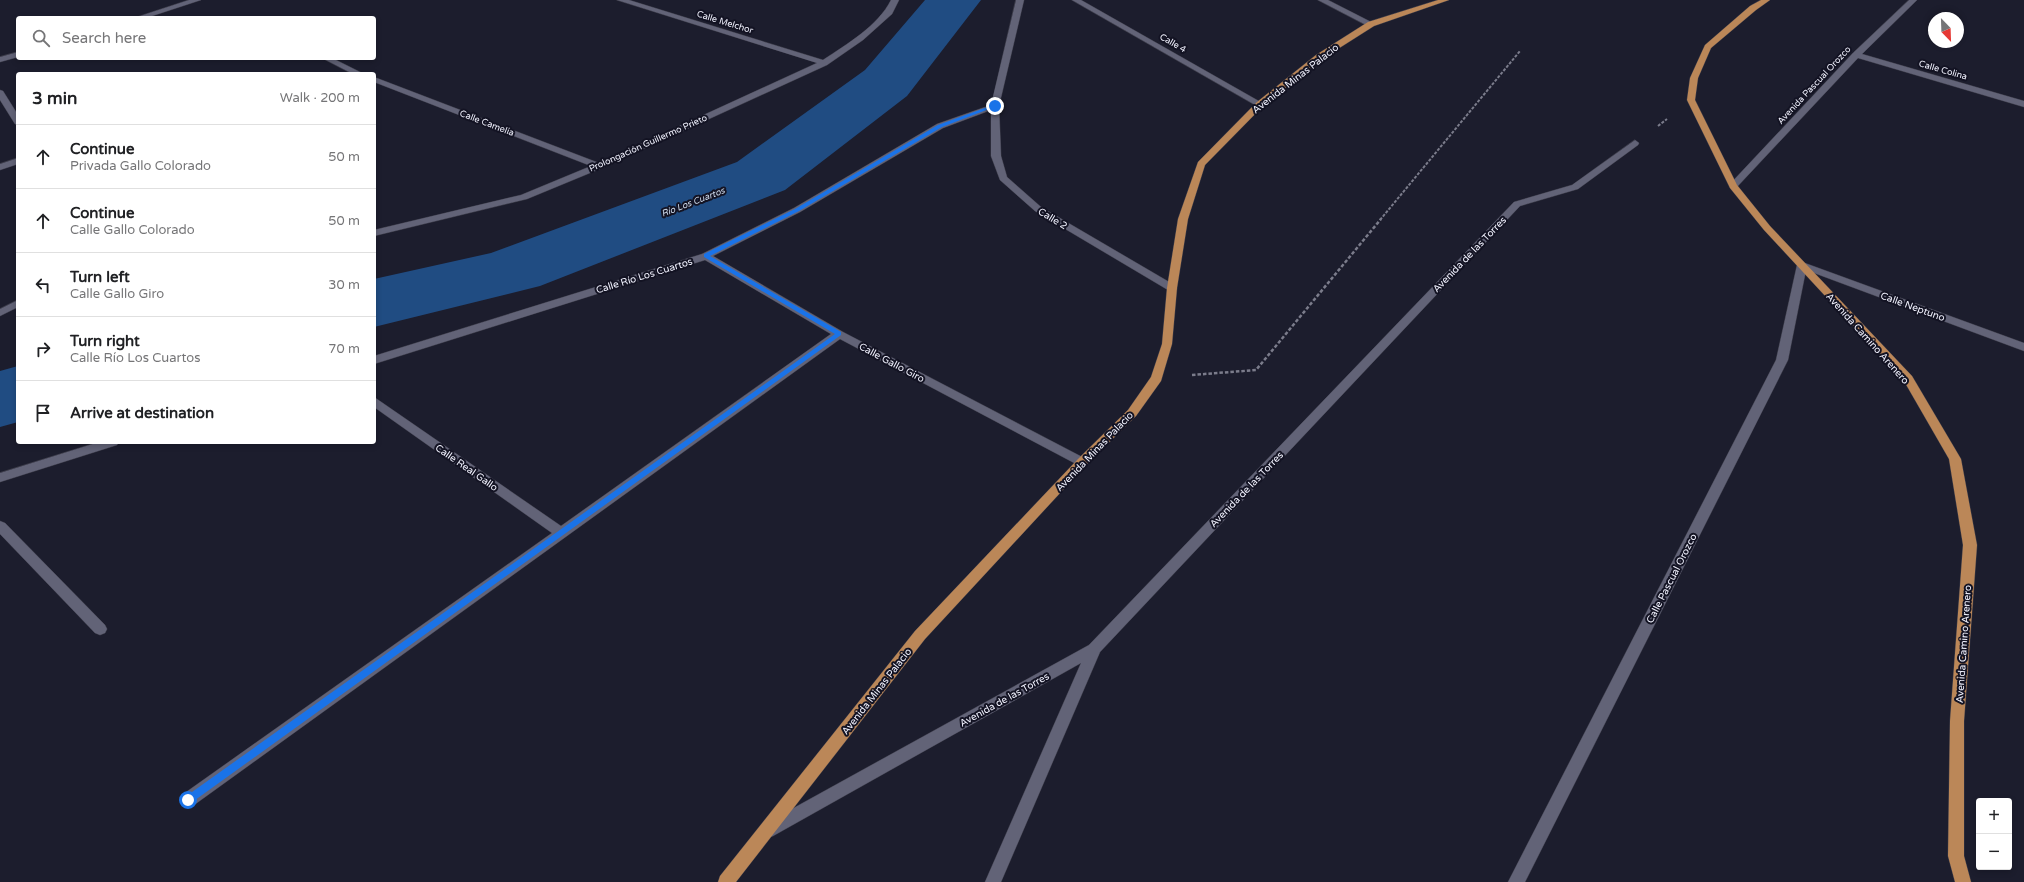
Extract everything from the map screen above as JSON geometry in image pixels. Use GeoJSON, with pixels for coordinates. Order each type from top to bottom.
{"type":"FeatureCollection","features":[{"type":"Feature","properties":{"kind":"main road","name":"Avenida Minas Palacio"},"geometry":{"type":"LineString","coordinates":[[726,882],[920,635],[1082,462],[1132,413],[1157,378],[1167,344],[1172,288],[1183,219],[1201,164],[1260,104],[1319,57],[1371,24],[1445,0]]}},
{"type":"Feature","properties":{"kind":"main road"},"geometry":{"type":"LineString","coordinates":[[1691,100],[1694,78],[1708,47],[1753,8],[1766,0]]}},
{"type":"Feature","properties":{"kind":"main road","name":"Avenida Camino Arenero"},"geometry":{"type":"LineString","coordinates":[[1691,100],[1733,186],[1802,265],[1908,379],[1955,460],[1970,545],[1957,721],[1956,856],[1963,882]]}},
{"type":"Feature","properties":{"kind":"street"},"geometry":{"type":"LineString","coordinates":[[145,16],[197,0]]}},
{"type":"Feature","properties":{"kind":"street","name":"Calle Melchor"},"geometry":{"type":"LineString","coordinates":[[621,0],[824,63]]}},
{"type":"Feature","properties":{"kind":"street","name":"Prolongación Guillermo Prieto"},"geometry":{"type":"LineString","coordinates":[[376,233],[524,197],[599,166],[824,63],[860,38],[889,12],[895,0]]}},
{"type":"Feature","properties":{"kind":"street"},"geometry":{"type":"LineString","coordinates":[[995,106],[1020,0]]}},
{"type":"Feature","properties":{"kind":"street","name":"Calle 4"},"geometry":{"type":"LineString","coordinates":[[1076,0],[1260,104]]}},
{"type":"Feature","properties":{"kind":"street"},"geometry":{"type":"LineString","coordinates":[[1322,0],[1371,24]]}},
{"type":"Feature","properties":{"kind":"street","name":"Avenida Pascual Orozco"},"geometry":{"type":"LineString","coordinates":[[1733,186],[1856,55],[1913,0]]}},
{"type":"Feature","properties":{"kind":"street"},"geometry":{"type":"LineString","coordinates":[[0,60],[16,55]]}},
{"type":"Feature","properties":{"kind":"street","name":"Calle Colina"},"geometry":{"type":"LineString","coordinates":[[1856,55],[2024,104]]}},
{"type":"Feature","properties":{"kind":"street"},"geometry":{"type":"LineString","coordinates":[[329,60],[344,71]]}},
{"type":"Feature","properties":{"kind":"street","name":"Calle Camelia"},"geometry":{"type":"LineString","coordinates":[[376,80],[599,166]]}},
{"type":"Feature","properties":{"kind":"street"},"geometry":{"type":"LineString","coordinates":[[0,93],[16,119]]}},
{"type":"Feature","properties":{"kind":"street","name":"Calle Río Los Cuartos"},"geometry":{"type":"LineString","coordinates":[[376,359],[706,256],[797,210],[940,126],[995,106]]}},
{"type":"Feature","properties":{"kind":"street","name":"Calle 2"},"geometry":{"type":"LineString","coordinates":[[995,106],[996,156],[1003,178],[1038,209],[1172,288]]}},
{"type":"Feature","properties":{"kind":"street","name":"Avenida de las Torres"},"geometry":{"type":"LineString","coordinates":[[764,833],[1094,649],[1517,204],[1575,187],[1635,143]]}},
{"type":"Feature","properties":{"kind":"street"},"geometry":{"type":"LineString","coordinates":[[0,167],[16,162]]}},
{"type":"Feature","properties":{"kind":"street","name":"Calle Gallo Giro"},"geometry":{"type":"LineString","coordinates":[[706,256],[839,334],[1082,462]]}},
{"type":"Feature","properties":{"kind":"street","name":"Calle Neptuno"},"geometry":{"type":"LineString","coordinates":[[1802,265],[2024,347]]}},
{"type":"Feature","properties":{"kind":"street","name":"Calle Pascual Orozco"},"geometry":{"type":"LineString","coordinates":[[1516,882],[1782,360],[1802,265]]}},
{"type":"Feature","properties":{"kind":"street"},"geometry":{"type":"LineString","coordinates":[[0,313],[16,304]]}},
{"type":"Feature","properties":{"kind":"street"},"geometry":{"type":"LineString","coordinates":[[188,800],[560,532],[839,334]]}},
{"type":"Feature","properties":{"kind":"street","name":"Calle Real Gallo"},"geometry":{"type":"LineString","coordinates":[[376,402],[560,532]]}},
{"type":"Feature","properties":{"kind":"street"},"geometry":{"type":"LineString","coordinates":[[0,478],[107,444]]}},
{"type":"Feature","properties":{"kind":"street"},"geometry":{"type":"LineString","coordinates":[[0,526],[100,629]]}},
{"type":"Feature","properties":{"kind":"street"},"geometry":{"type":"LineString","coordinates":[[992,882],[1094,649]]}},
{"type":"Feature","properties":{"kind":"path"},"geometry":{"type":"LineString","coordinates":[[1157,378],[1256,370],[1520,51]]}},
{"type":"Feature","properties":{"kind":"path"},"geometry":{"type":"LineString","coordinates":[[1635,143],[1691,100]]}},
{"type":"Feature","properties":{"kind":"waterway","name":"Río Los Cuartos"},"geometry":{"type":"LineString","coordinates":[[376,303],[514,270],[761,176],[886,83],[954,0]]}},
{"type":"Feature","properties":{"kind":"waterway","name":"Río Los Cuartos"},"geometry":{"type":"LineString","coordinates":[[0,399],[16,395]]}},
{"type":"Feature","properties":{"kind":"route"},"geometry":{"type":"LineString","coordinates":[[188,800],[560,532],[839,334],[706,256],[797,210],[940,126],[995,106]]}}]}
